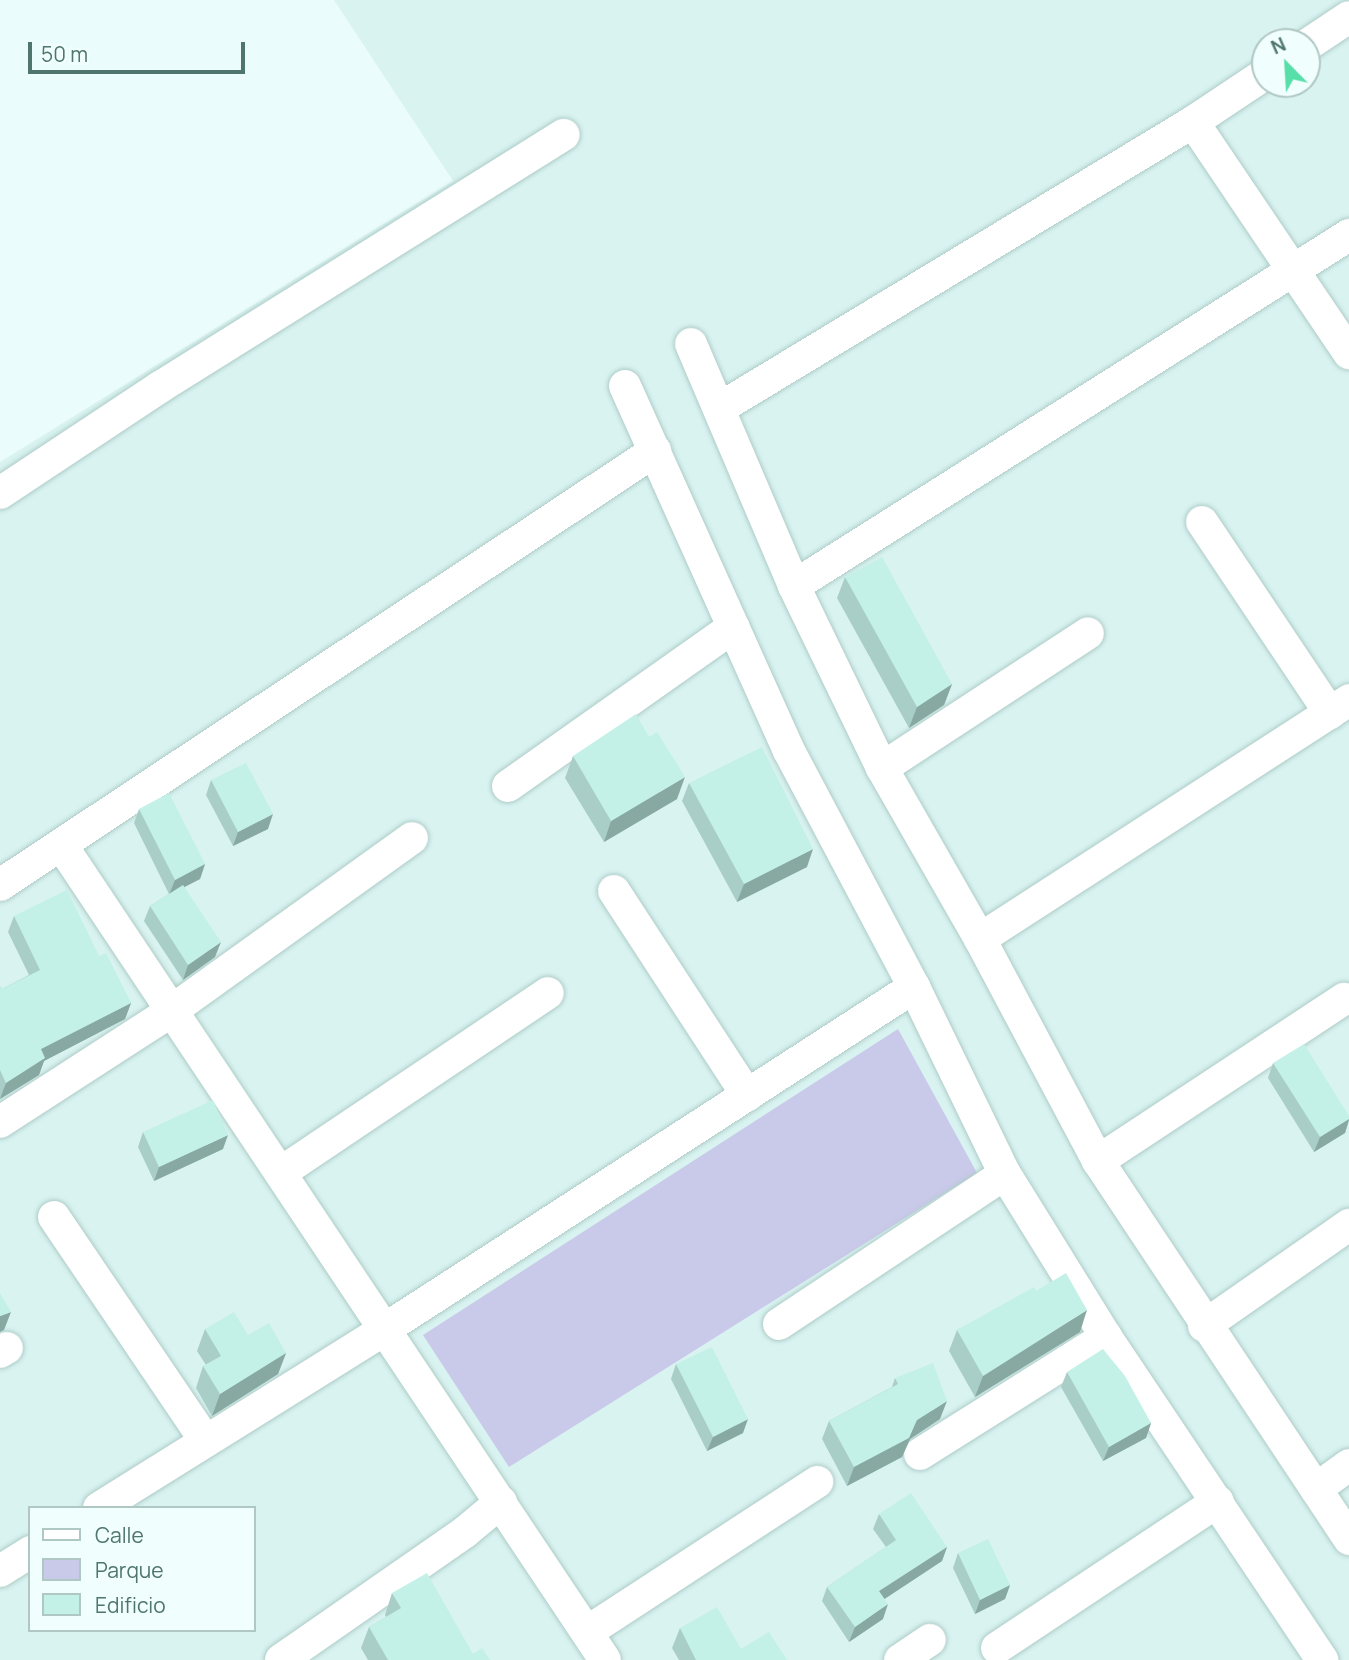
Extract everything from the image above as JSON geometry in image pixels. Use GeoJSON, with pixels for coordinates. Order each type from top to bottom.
{"type":"FeatureCollection","features":[{"type":"Feature","properties":{"kind":"street"},"geometry":{"type":"LineString","coordinates":[[1321,36],[1349,17]]}},
{"type":"Feature","properties":{"kind":"street"},"geometry":{"type":"LineString","coordinates":[[720,408],[1193,122],[1251,83]]}},
{"type":"Feature","properties":{"kind":"street"},"geometry":{"type":"LineString","coordinates":[[1193,122],[1349,353]]}},
{"type":"Feature","properties":{"kind":"street"},"geometry":{"type":"LineString","coordinates":[[0,493],[160,387],[564,135]]}},
{"type":"Feature","properties":{"kind":"street"},"geometry":{"type":"LineString","coordinates":[[794,586],[1349,235]]}},
{"type":"Feature","properties":{"kind":"street"},"geometry":{"type":"LineString","coordinates":[[691,344],[794,586],[881,768],[980,939],[1098,1161],[1204,1326],[1349,1539]]}},
{"type":"Feature","properties":{"kind":"street"},"geometry":{"type":"LineString","coordinates":[[625,386],[789,751],[914,986],[1005,1174],[1106,1337],[1322,1660]]}},
{"type":"Feature","properties":{"kind":"street"},"geometry":{"type":"LineString","coordinates":[[0,885],[654,451]]}},
{"type":"Feature","properties":{"kind":"street"},"geometry":{"type":"LineString","coordinates":[[980,939],[1339,706],[1202,522]]}},
{"type":"Feature","properties":{"kind":"street"},"geometry":{"type":"LineString","coordinates":[[508,786],[733,627]]}},
{"type":"Feature","properties":{"kind":"street"},"geometry":{"type":"LineString","coordinates":[[881,768],[1088,633]]}},
{"type":"Feature","properties":{"kind":"street"},"geometry":{"type":"LineString","coordinates":[[0,1122],[170,1012],[412,838]]}},
{"type":"Feature","properties":{"kind":"street"},"geometry":{"type":"LineString","coordinates":[[62,846],[170,1012],[283,1171],[605,1660]]}},
{"type":"Feature","properties":{"kind":"street"},"geometry":{"type":"LineString","coordinates":[[614,891],[747,1096]]}},
{"type":"Feature","properties":{"kind":"street"},"geometry":{"type":"LineString","coordinates":[[102,1506],[385,1329],[914,986]]}},
{"type":"Feature","properties":{"kind":"street"},"geometry":{"type":"LineString","coordinates":[[283,1171],[548,993]]}},
{"type":"Feature","properties":{"kind":"street"},"geometry":{"type":"LineString","coordinates":[[1098,1161],[1344,999]]}},
{"type":"Feature","properties":{"kind":"street"},"geometry":{"type":"LineString","coordinates":[[779,1324],[1005,1174]]}},
{"type":"Feature","properties":{"kind":"street"},"geometry":{"type":"LineString","coordinates":[[54,1217],[205,1440]]}},
{"type":"Feature","properties":{"kind":"street"},"geometry":{"type":"LineString","coordinates":[[1204,1326],[1349,1225]]}},
{"type":"Feature","properties":{"kind":"street"},"geometry":{"type":"LineString","coordinates":[[920,1454],[1106,1337]]}},
{"type":"Feature","properties":{"kind":"street"},"geometry":{"type":"LineString","coordinates":[[1315,1489],[1349,1465]]}},
{"type":"Feature","properties":{"kind":"street"},"geometry":{"type":"LineString","coordinates":[[587,1632],[817,1482]]}},
{"type":"Feature","properties":{"kind":"street"},"geometry":{"type":"LineString","coordinates":[[997,1648],[1218,1501]]}},
{"type":"Feature","properties":{"kind":"street"},"geometry":{"type":"LineString","coordinates":[[281,1660],[465,1532],[501,1502]]}},
{"type":"Feature","properties":{"kind":"street"},"geometry":{"type":"LineString","coordinates":[[0,1571],[28,1553]]}},
{"type":"Feature","properties":{"kind":"street"},"geometry":{"type":"LineString","coordinates":[[900,1660],[930,1640]]}},
{"type":"Feature","properties":{"kind":"shaded area"},"geometry":{"type":"Polygon","coordinates":[[[334,0],[1349,0],[1349,1660],[0,1660],[0,462],[453,181],[334,0]]]}},
{"type":"Feature","properties":{"kind":"green space"},"geometry":{"type":"Polygon","coordinates":[[[898,1029],[977,1173],[509,1467],[423,1335],[898,1029]]]}},
{"type":"Feature","properties":{"kind":"building"},"geometry":{"type":"Polygon","coordinates":[[[882,557],[952,684],[917,707],[845,577],[882,557]]]}},
{"type":"Feature","properties":{"kind":"building"},"geometry":{"type":"Polygon","coordinates":[[[636,714],[649,737],[657,732],[685,777],[611,821],[573,756],[636,714]]]}},
{"type":"Feature","properties":{"kind":"building"},"geometry":{"type":"Polygon","coordinates":[[[762,747],[813,849],[744,884],[689,783],[762,747]]]}},
{"type":"Feature","properties":{"kind":"building"},"geometry":{"type":"Polygon","coordinates":[[[246,763],[273,814],[238,832],[211,780],[246,763]]]}},
{"type":"Feature","properties":{"kind":"building"},"geometry":{"type":"Polygon","coordinates":[[[169,793],[205,864],[175,880],[139,809],[169,793]]]}},
{"type":"Feature","properties":{"kind":"building"},"geometry":{"type":"Polygon","coordinates":[[[183,885],[221,942],[188,965],[150,906],[183,885]]]}},
{"type":"Feature","properties":{"kind":"building"},"geometry":{"type":"Polygon","coordinates":[[[67,890],[99,956],[106,953],[131,1003],[41,1049],[45,1058],[6,1083],[0,1070],[0,986],[2,989],[40,970],[14,916],[67,890]]]}},
{"type":"Feature","properties":{"kind":"building"},"geometry":{"type":"Polygon","coordinates":[[[1304,1044],[1349,1116],[1349,1119],[1320,1137],[1273,1063],[1304,1044]]]}},
{"type":"Feature","properties":{"kind":"building"},"geometry":{"type":"Polygon","coordinates":[[[213,1100],[228,1135],[159,1167],[143,1132],[213,1100]]]}},
{"type":"Feature","properties":{"kind":"building"},"geometry":{"type":"Polygon","coordinates":[[[1066,1273],[1087,1310],[983,1376],[957,1330],[1034,1287],[1036,1291],[1066,1273]]]}},
{"type":"Feature","properties":{"kind":"building"},"geometry":{"type":"Polygon","coordinates":[[[0,1293],[11,1312],[0,1316],[0,1293]]]}},
{"type":"Feature","properties":{"kind":"building"},"geometry":{"type":"Polygon","coordinates":[[[234,1312],[248,1335],[269,1323],[286,1353],[220,1394],[203,1366],[221,1356],[205,1329],[234,1312]]]}},
{"type":"Feature","properties":{"kind":"building"},"geometry":{"type":"Polygon","coordinates":[[[712,1347],[748,1419],[713,1437],[676,1364],[712,1347]]]}},
{"type":"Feature","properties":{"kind":"building"},"geometry":{"type":"Polygon","coordinates":[[[1103,1349],[1125,1376],[1151,1423],[1109,1447],[1067,1372],[1103,1349]]]}},
{"type":"Feature","properties":{"kind":"building"},"geometry":{"type":"Polygon","coordinates":[[[933,1363],[947,1401],[917,1420],[909,1438],[854,1467],[829,1421],[898,1384],[895,1378],[933,1363]]]}},
{"type":"Feature","properties":{"kind":"building"},"geometry":{"type":"Polygon","coordinates":[[[911,1493],[947,1547],[879,1591],[888,1604],[855,1627],[827,1587],[896,1540],[879,1514],[911,1493]]]}},
{"type":"Feature","properties":{"kind":"building"},"geometry":{"type":"Polygon","coordinates":[[[988,1539],[1010,1585],[980,1600],[958,1553],[988,1539]]]}},
{"type":"Feature","properties":{"kind":"building"},"geometry":{"type":"Polygon","coordinates":[[[427,1573],[473,1654],[482,1648],[490,1660],[388,1660],[369,1627],[401,1608],[392,1593],[427,1573]]]}},
{"type":"Feature","properties":{"kind":"building"},"geometry":{"type":"Polygon","coordinates":[[[717,1607],[741,1649],[769,1632],[787,1660],[696,1660],[680,1628],[717,1607]]]}}]}
